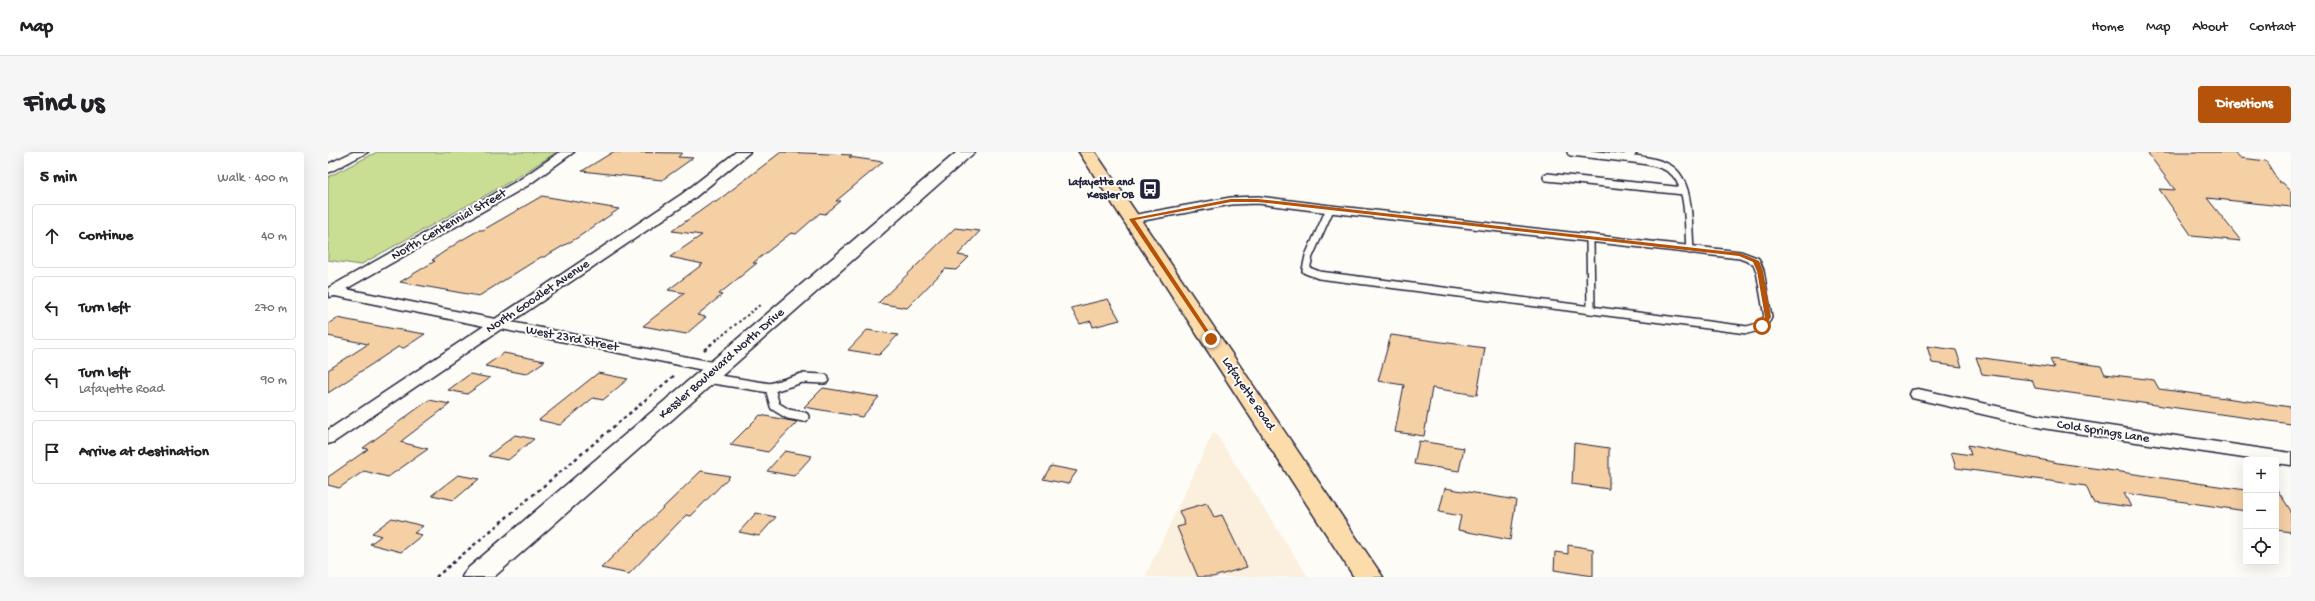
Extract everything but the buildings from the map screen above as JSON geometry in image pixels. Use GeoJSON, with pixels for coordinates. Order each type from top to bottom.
{"type":"FeatureCollection","features":[{"type":"Feature","properties":{"kind":"main road","name":"Kessler Boulevard North Drive"},"geometry":{"type":"LineString","coordinates":[[476,577],[967,152]]}},
{"type":"Feature","properties":{"kind":"main road","name":"Lafayette Road"},"geometry":{"type":"LineString","coordinates":[[1087,152],[1369,577]]}},
{"type":"Feature","properties":{"kind":"street"},"geometry":{"type":"LineString","coordinates":[[328,169],[362,152]]}},
{"type":"Feature","properties":{"kind":"street","name":"North Centennial Street"},"geometry":{"type":"LineString","coordinates":[[330,293],[523,182],[568,152]]}},
{"type":"Feature","properties":{"kind":"street","name":"North Goodlet Avenue"},"geometry":{"type":"LineString","coordinates":[[328,438],[687,197],[744,152]]}},
{"type":"Feature","properties":{"kind":"street","name":"West 23rd Street"},"geometry":{"type":"LineString","coordinates":[[330,293],[497,324],[712,373]]}},
{"type":"Feature","properties":{"kind":"street","name":"Cold Springs Lane"},"geometry":{"type":"LineString","coordinates":[[1918,394],[1947,399],[2042,422],[2291,459]]}},
{"type":"Feature","properties":{"kind":"lane"},"geometry":{"type":"LineString","coordinates":[[1575,152],[1625,158],[1665,166],[1676,173],[1684,191],[1690,250]]}},
{"type":"Feature","properties":{"kind":"lane"},"geometry":{"type":"LineString","coordinates":[[1625,158],[1633,152]]}},
{"type":"Feature","properties":{"kind":"lane"},"geometry":{"type":"LineString","coordinates":[[1547,177],[1684,191]]}},
{"type":"Feature","properties":{"kind":"lane"},"geometry":{"type":"LineString","coordinates":[[1132,219],[1231,201],[1258,200],[1740,255],[1756,261],[1760,271],[1768,317],[1762,326],[1747,330],[1319,275],[1306,270],[1309,256],[1330,209]]}},
{"type":"Feature","properties":{"kind":"lane"},"geometry":{"type":"LineString","coordinates":[[1590,239],[1591,310]]}},
{"type":"Feature","properties":{"kind":"lane"},"geometry":{"type":"LineString","coordinates":[[712,373],[770,388],[802,378],[824,379]]}},
{"type":"Feature","properties":{"kind":"lane"},"geometry":{"type":"LineString","coordinates":[[770,388],[775,406],[788,414],[804,417]]}},
{"type":"Feature","properties":{"kind":"shaded area"},"geometry":{"type":"Polygon","coordinates":[[[1214,431],[1308,577],[1145,577],[1214,431]]]}},
{"type":"Feature","properties":{"kind":"green space"},"geometry":{"type":"Polygon","coordinates":[[[377,152],[557,152],[513,180],[360,265],[328,260],[328,177],[377,152]]]}},
{"type":"Feature","properties":{"kind":"place","name":"Lafayette and Kessler OB"},"geometry":{"type":"Point","coordinates":[1150,189]}},
{"type":"Feature","properties":{"kind":"route"},"geometry":{"type":"LineString","coordinates":[[1211,339],[1132,219],[1231,201],[1258,200],[1740,255],[1756,261],[1760,271],[1768,317],[1762,326]]}}]}
